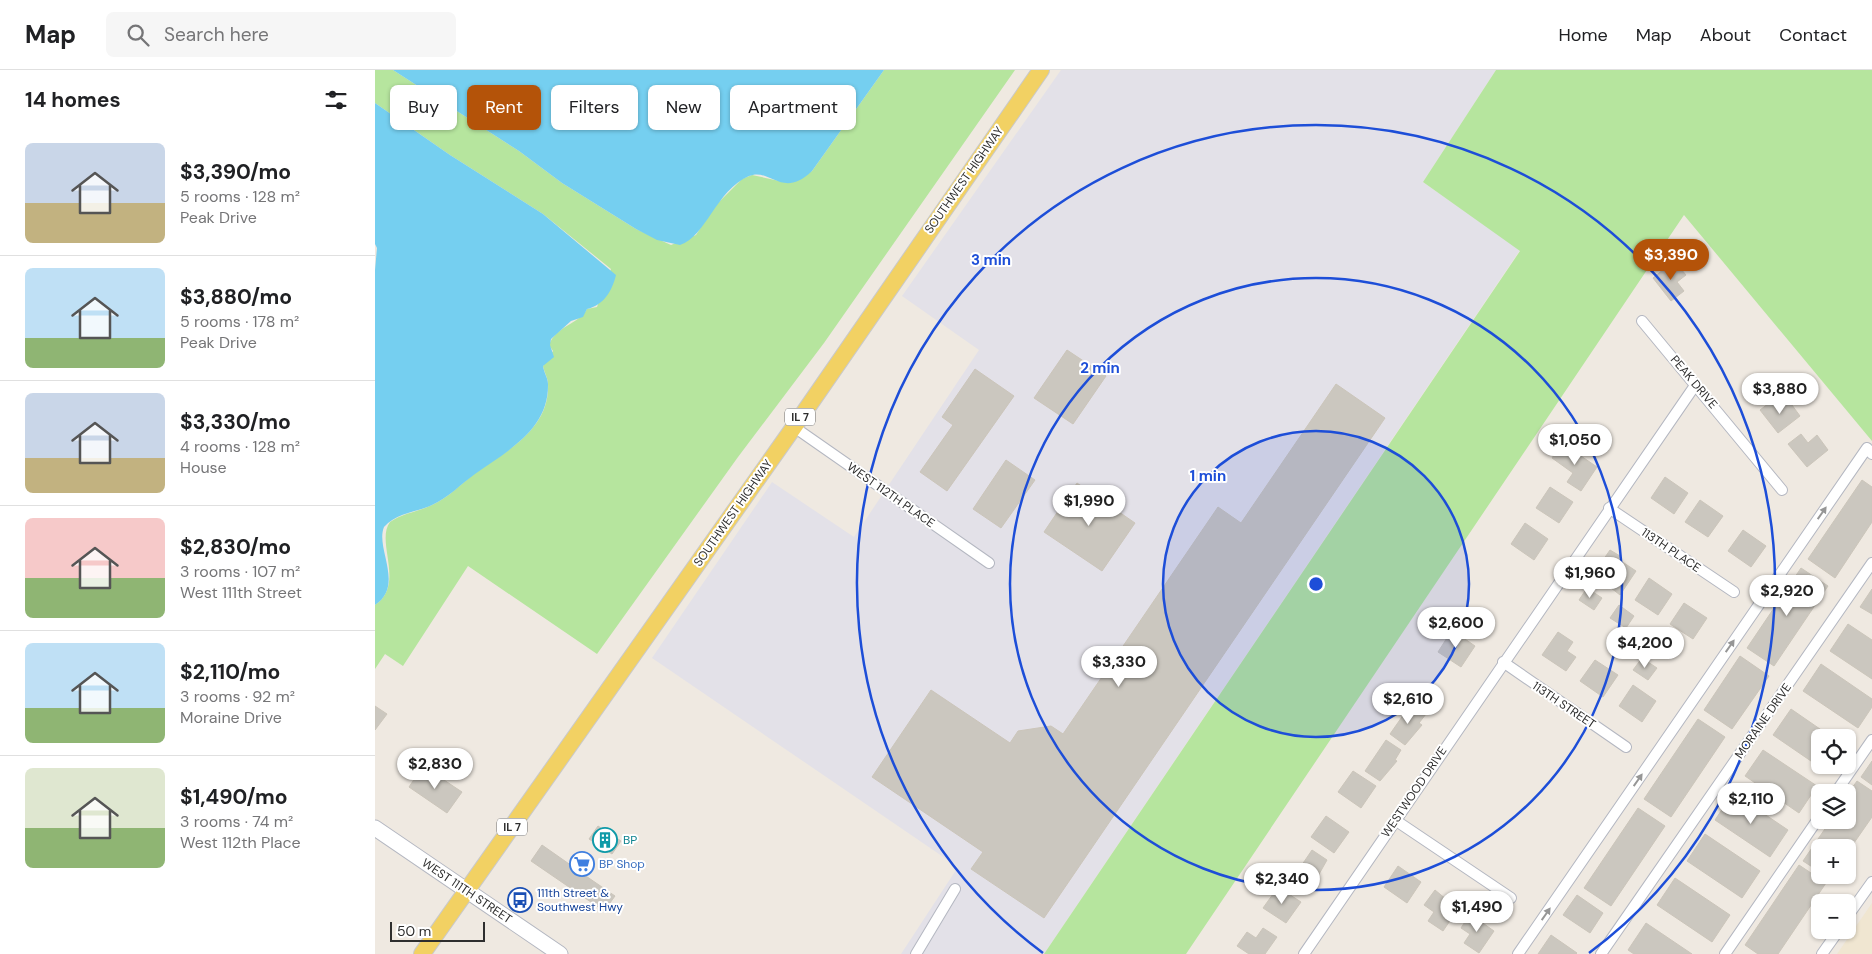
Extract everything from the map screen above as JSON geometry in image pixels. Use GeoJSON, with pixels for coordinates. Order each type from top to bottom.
{"type":"FeatureCollection","features":[{"type":"Feature","properties":{"kind":"main road","name":"SOUTHWEST HIGHWAY"},"geometry":{"type":"LineString","coordinates":[[422,954],[794,426],[1041,70]]}},
{"type":"Feature","properties":{"kind":"main road","name":"WEST 111TH STREET"},"geometry":{"type":"LineString","coordinates":[[375,828],[560,954]]}},
{"type":"Feature","properties":{"kind":"street","name":"PEAK DRIVE"},"geometry":{"type":"LineString","coordinates":[[1642,321],[1782,490]]}},
{"type":"Feature","properties":{"kind":"street","name":"WESTWOOD DRIVE"},"geometry":{"type":"LineString","coordinates":[[1303,954],[1696,384]]}},
{"type":"Feature","properties":{"kind":"street","name":"WEST 112TH PLACE"},"geometry":{"type":"LineString","coordinates":[[794,426],[989,563]]}},
{"type":"Feature","properties":{"kind":"street"},"geometry":{"type":"LineString","coordinates":[[1518,954],[1870,451]]}},
{"type":"Feature","properties":{"kind":"street","name":"113TH PLACE"},"geometry":{"type":"LineString","coordinates":[[1609,508],[1734,592]]}},
{"type":"Feature","properties":{"kind":"street","name":"MORAINE DRIVE"},"geometry":{"type":"LineString","coordinates":[[1601,954],[1872,562]]}},
{"type":"Feature","properties":{"kind":"street","name":"113TH STREET"},"geometry":{"type":"LineString","coordinates":[[1503,662],[1626,747]]}},
{"type":"Feature","properties":{"kind":"street"},"geometry":{"type":"LineString","coordinates":[[1842,784],[1872,740]]}},
{"type":"Feature","properties":{"kind":"street"},"geometry":{"type":"LineString","coordinates":[[1395,820],[1511,898]]}},
{"type":"Feature","properties":{"kind":"street"},"geometry":{"type":"LineString","coordinates":[[1725,954],[1811,829]]}},
{"type":"Feature","properties":{"kind":"street"},"geometry":{"type":"LineString","coordinates":[[1856,904],[1872,882]]}},
{"type":"Feature","properties":{"kind":"street"},"geometry":{"type":"LineString","coordinates":[[916,954],[955,888]]}},
{"type":"Feature","properties":{"kind":"street"},"geometry":{"type":"LineString","coordinates":[[1823,954],[1833,939]]}},
{"type":"Feature","properties":{"kind":"shaded area"},"geometry":{"type":"Polygon","coordinates":[[[1061,70],[1496,70],[1423,182],[1520,250],[1044,954],[901,954],[958,867],[652,658],[772,482],[854,537],[979,350],[902,296],[1061,70]]]}},
{"type":"Feature","properties":{"kind":"shaded area"},"geometry":{"type":"Polygon","coordinates":[[[1872,903],[1872,954],[1837,954],[1847,939],[1856,939],[1856,926],[1872,903]]]}},
{"type":"Feature","properties":{"kind":"green space"},"geometry":{"type":"Polygon","coordinates":[[[375,70],[393,70],[416,85],[390,85],[390,113],[375,103],[375,70]]]}},
{"type":"Feature","properties":{"kind":"green space"},"geometry":{"type":"Polygon","coordinates":[[[884,70],[1015,70],[824,343],[738,457],[597,654],[468,566],[403,666],[385,654],[375,669],[375,605],[384,596],[388,586],[386,530],[390,522],[443,499],[475,473],[513,447],[534,426],[542,414],[547,400],[548,382],[543,366],[553,351],[549,345],[557,333],[579,318],[587,309],[597,307],[611,269],[543,214],[414,130],[457,130],[457,111],[467,118],[467,130],[486,130],[519,151],[562,183],[636,229],[671,245],[696,235],[714,207],[742,179],[752,175],[789,183],[812,171],[841,130],[856,130],[856,109],[884,70]]]}},
{"type":"Feature","properties":{"kind":"green space"},"geometry":{"type":"Polygon","coordinates":[[[1496,70],[1872,70],[1872,441],[1684,215],[1186,954],[1044,954],[1520,251],[1423,182],[1496,70]]]}},
{"type":"Feature","properties":{"kind":"water"},"geometry":{"type":"Polygon","coordinates":[[[393,70],[884,70],[856,109],[856,85],[730,85],[730,130],[841,130],[812,171],[802,179],[792,183],[784,183],[757,174],[749,176],[728,192],[697,233],[680,245],[657,240],[636,229],[562,183],[519,151],[486,130],[541,130],[541,85],[467,85],[467,118],[457,111],[457,85],[416,85],[393,70]]]}},
{"type":"Feature","properties":{"kind":"water"},"geometry":{"type":"Polygon","coordinates":[[[375,103],[390,113],[390,130],[414,130],[543,214],[616,275],[610,292],[603,301],[587,309],[583,317],[571,321],[551,339],[550,345],[554,357],[543,366],[548,382],[546,400],[542,414],[524,438],[443,499],[394,519],[384,527],[382,536],[389,577],[388,587],[384,597],[375,605],[375,270],[377,248],[375,244],[375,103]]]}},
{"type":"Feature","properties":{"kind":"building"},"geometry":{"type":"Polygon","coordinates":[[[1674,261],[1686,275],[1677,282],[1684,291],[1671,301],[1653,278],[1674,261]]]}},
{"type":"Feature","properties":{"kind":"building"},"geometry":{"type":"Polygon","coordinates":[[[1067,350],[1106,376],[1073,424],[1034,398],[1067,350]]]}},
{"type":"Feature","properties":{"kind":"building"},"geometry":{"type":"Polygon","coordinates":[[[975,369],[1014,396],[947,491],[920,472],[953,425],[942,417],[975,369]]]}},
{"type":"Feature","properties":{"kind":"building"},"geometry":{"type":"Polygon","coordinates":[[[1336,384],[1385,418],[1044,918],[971,869],[983,852],[872,777],[931,690],[1010,743],[1018,731],[1051,726],[1063,734],[1218,507],[1241,523],[1336,384]]]}},
{"type":"Feature","properties":{"kind":"building"},"geometry":{"type":"Polygon","coordinates":[[[1773,400],[1780,409],[1789,401],[1800,416],[1778,433],[1760,410],[1773,400]]]}},
{"type":"Feature","properties":{"kind":"building"},"geometry":{"type":"Polygon","coordinates":[[[1801,434],[1808,443],[1817,435],[1828,450],[1807,467],[1788,444],[1801,434]]]}},
{"type":"Feature","properties":{"kind":"building"},"geometry":{"type":"Polygon","coordinates":[[[1562,443],[1597,467],[1581,491],[1567,482],[1573,473],[1552,458],[1562,443]]]}},
{"type":"Feature","properties":{"kind":"building"},"geometry":{"type":"Polygon","coordinates":[[[1006,460],[1035,480],[1001,528],[973,509],[1006,460]]]}},
{"type":"Feature","properties":{"kind":"building"},"geometry":{"type":"Polygon","coordinates":[[[1665,477],[1688,493],[1674,514],[1651,498],[1665,477]]]}},
{"type":"Feature","properties":{"kind":"building"},"geometry":{"type":"Polygon","coordinates":[[[1862,480],[1872,487],[1872,522],[1835,578],[1808,559],[1862,480]]]}},
{"type":"Feature","properties":{"kind":"building"},"geometry":{"type":"Polygon","coordinates":[[[1077,483],[1135,523],[1102,571],[1044,532],[1077,483]]]}},
{"type":"Feature","properties":{"kind":"building"},"geometry":{"type":"Polygon","coordinates":[[[1550,487],[1573,502],[1559,523],[1536,508],[1550,487]]]}},
{"type":"Feature","properties":{"kind":"building"},"geometry":{"type":"Polygon","coordinates":[[[1700,500],[1723,516],[1708,537],[1685,522],[1700,500]]]}},
{"type":"Feature","properties":{"kind":"building"},"geometry":{"type":"Polygon","coordinates":[[[1525,523],[1548,539],[1534,560],[1511,544],[1525,523]]]}},
{"type":"Feature","properties":{"kind":"building"},"geometry":{"type":"Polygon","coordinates":[[[1743,530],[1766,546],[1751,567],[1728,551],[1743,530]]]}},
{"type":"Feature","properties":{"kind":"building"},"geometry":{"type":"Polygon","coordinates":[[[1610,550],[1620,556],[1618,559],[1636,571],[1620,595],[1606,584],[1612,575],[1599,566],[1610,550]]]}},
{"type":"Feature","properties":{"kind":"building"},"geometry":{"type":"Polygon","coordinates":[[[1801,568],[1828,586],[1774,666],[1747,648],[1801,568]]]}},
{"type":"Feature","properties":{"kind":"building"},"geometry":{"type":"Polygon","coordinates":[[[1649,578],[1672,594],[1658,615],[1635,600],[1649,578]]]}},
{"type":"Feature","properties":{"kind":"building"},"geometry":{"type":"Polygon","coordinates":[[[1587,588],[1602,598],[1594,610],[1579,600],[1587,588]]]}},
{"type":"Feature","properties":{"kind":"building"},"geometry":{"type":"Polygon","coordinates":[[[1872,589],[1872,614],[1860,607],[1872,589]]]}},
{"type":"Feature","properties":{"kind":"building"},"geometry":{"type":"Polygon","coordinates":[[[1684,603],[1707,618],[1693,639],[1670,624],[1684,603]]]}},
{"type":"Feature","properties":{"kind":"building"},"geometry":{"type":"Polygon","coordinates":[[[1619,605],[1634,616],[1626,628],[1610,618],[1619,605]]]}},
{"type":"Feature","properties":{"kind":"building"},"geometry":{"type":"Polygon","coordinates":[[[1848,624],[1872,640],[1872,679],[1830,651],[1848,624]]]}},
{"type":"Feature","properties":{"kind":"building"},"geometry":{"type":"Polygon","coordinates":[[[1452,630],[1475,646],[1461,667],[1438,652],[1452,630]]]}},
{"type":"Feature","properties":{"kind":"building"},"geometry":{"type":"Polygon","coordinates":[[[1558,632],[1573,642],[1567,651],[1576,657],[1566,671],[1542,655],[1558,632]]]}},
{"type":"Feature","properties":{"kind":"building"},"geometry":{"type":"Polygon","coordinates":[[[1658,634],[1673,644],[1665,656],[1649,646],[1658,634]]]}},
{"type":"Feature","properties":{"kind":"building"},"geometry":{"type":"Polygon","coordinates":[[[1740,656],[1769,676],[1732,729],[1704,710],[1740,656]]]}},
{"type":"Feature","properties":{"kind":"building"},"geometry":{"type":"Polygon","coordinates":[[[1642,658],[1657,668],[1648,680],[1633,670],[1642,658]]]}},
{"type":"Feature","properties":{"kind":"building"},"geometry":{"type":"Polygon","coordinates":[[[1595,660],[1618,675],[1603,697],[1580,681],[1595,660]]]}},
{"type":"Feature","properties":{"kind":"building"},"geometry":{"type":"Polygon","coordinates":[[[1821,664],[1872,699],[1872,707],[1858,728],[1803,691],[1821,664]]]}},
{"type":"Feature","properties":{"kind":"building"},"geometry":{"type":"Polygon","coordinates":[[[1633,685],[1656,701],[1642,722],[1619,706],[1633,685]]]}},
{"type":"Feature","properties":{"kind":"building"},"geometry":{"type":"Polygon","coordinates":[[[1411,704],[1426,714],[1419,723],[1422,725],[1405,745],[1390,734],[1411,704]]]}},
{"type":"Feature","properties":{"kind":"building"},"geometry":{"type":"Polygon","coordinates":[[[375,706],[387,714],[375,730],[375,706]]]}},
{"type":"Feature","properties":{"kind":"building"},"geometry":{"type":"Polygon","coordinates":[[[1791,709],[1820,729],[1811,729],[1811,761],[1773,735],[1791,709]]]}},
{"type":"Feature","properties":{"kind":"building"},"geometry":{"type":"Polygon","coordinates":[[[1698,719],[1725,737],[1671,817],[1644,799],[1698,719]]]}},
{"type":"Feature","properties":{"kind":"building"},"geometry":{"type":"Polygon","coordinates":[[[1386,740],[1401,750],[1395,760],[1397,761],[1380,781],[1365,771],[1386,740]]]}},
{"type":"Feature","properties":{"kind":"building"},"geometry":{"type":"Polygon","coordinates":[[[1763,750],[1814,784],[1811,784],[1811,795],[1799,813],[1745,776],[1763,750]]]}},
{"type":"Feature","properties":{"kind":"building"},"geometry":{"type":"Polygon","coordinates":[[[1872,761],[1872,785],[1861,777],[1872,761]]]}},
{"type":"Feature","properties":{"kind":"building"},"geometry":{"type":"Polygon","coordinates":[[[423,766],[462,792],[447,813],[409,787],[423,766]]]}},
{"type":"Feature","properties":{"kind":"building"},"geometry":{"type":"Polygon","coordinates":[[[1353,771],[1376,786],[1361,808],[1338,792],[1353,771]]]}},
{"type":"Feature","properties":{"kind":"building"},"geometry":{"type":"Polygon","coordinates":[[[1857,781],[1872,791],[1872,817],[1856,840],[1818,839],[1825,829],[1856,829],[1855,784],[1857,781]]]}},
{"type":"Feature","properties":{"kind":"building"},"geometry":{"type":"Polygon","coordinates":[[[1733,793],[1788,830],[1770,857],[1715,820],[1733,793]]]}},
{"type":"Feature","properties":{"kind":"building"},"geometry":{"type":"Polygon","coordinates":[[[1638,808],[1665,826],[1611,906],[1584,888],[1638,808]]]}},
{"type":"Feature","properties":{"kind":"building"},"geometry":{"type":"Polygon","coordinates":[[[1326,816],[1349,832],[1334,853],[1311,837],[1326,816]]]}},
{"type":"Feature","properties":{"kind":"building","name":"BP"},"geometry":{"type":"Polygon","coordinates":[[[598,826],[621,841],[612,854],[589,839],[598,826]]]}},
{"type":"Feature","properties":{"kind":"building"},"geometry":{"type":"Polygon","coordinates":[[[1705,834],[1760,871],[1742,898],[1687,861],[1705,834]]]}},
{"type":"Feature","properties":{"kind":"building"},"geometry":{"type":"Polygon","coordinates":[[[542,845],[572,866],[578,856],[590,864],[583,874],[615,896],[604,911],[531,861],[542,845]]]}},
{"type":"Feature","properties":{"kind":"building"},"geometry":{"type":"Polygon","coordinates":[[[1811,849],[1811,866],[1803,861],[1811,849]]]}},
{"type":"Feature","properties":{"kind":"building"},"geometry":{"type":"Polygon","coordinates":[[[1312,850],[1327,860],[1314,883],[1312,881],[1306,891],[1291,881],[1312,850]]]}},
{"type":"Feature","properties":{"kind":"building"},"geometry":{"type":"Polygon","coordinates":[[[1799,865],[1811,873],[1811,884],[1825,884],[1819,894],[1811,894],[1811,905],[1778,954],[1758,954],[1745,945],[1799,865]]]}},
{"type":"Feature","properties":{"kind":"building"},"geometry":{"type":"Polygon","coordinates":[[[1398,866],[1421,882],[1407,903],[1384,887],[1398,866]]]}},
{"type":"Feature","properties":{"kind":"building"},"geometry":{"type":"Polygon","coordinates":[[[1675,878],[1730,915],[1712,942],[1657,905],[1675,878]]]}},
{"type":"Feature","properties":{"kind":"building"},"geometry":{"type":"Polygon","coordinates":[[[1278,887],[1301,902],[1286,923],[1263,908],[1278,887]]]}},
{"type":"Feature","properties":{"kind":"building"},"geometry":{"type":"Polygon","coordinates":[[[1435,890],[1458,909],[1443,931],[1428,921],[1434,912],[1424,905],[1435,890]]]}},
{"type":"Feature","properties":{"kind":"building"},"geometry":{"type":"Polygon","coordinates":[[[1577,895],[1603,913],[1590,933],[1563,915],[1577,895]]]}},
{"type":"Feature","properties":{"kind":"building"},"geometry":{"type":"Polygon","coordinates":[[[1470,914],[1494,931],[1479,953],[1464,943],[1470,934],[1461,928],[1470,914]]]}},
{"type":"Feature","properties":{"kind":"building"},"geometry":{"type":"Polygon","coordinates":[[[1646,923],[1692,954],[1634,954],[1628,950],[1646,923]]]}},
{"type":"Feature","properties":{"kind":"building"},"geometry":{"type":"Polygon","coordinates":[[[1263,928],[1277,937],[1265,954],[1249,954],[1237,946],[1247,932],[1256,938],[1263,928]]]}},
{"type":"Feature","properties":{"kind":"building"},"geometry":{"type":"Polygon","coordinates":[[[1551,935],[1577,953],[1538,954],[1551,935]]]}},
{"type":"Feature","properties":{"kind":"place","name":"BP"},"geometry":{"type":"Point","coordinates":[605,840]}},
{"type":"Feature","properties":{"kind":"place","name":"BP Shop"},"geometry":{"type":"Point","coordinates":[582,864]}},
{"type":"Feature","properties":{"kind":"place","name":"111th Street & Southwest Hwy"},"geometry":{"type":"Point","coordinates":[520,900]}}]}
